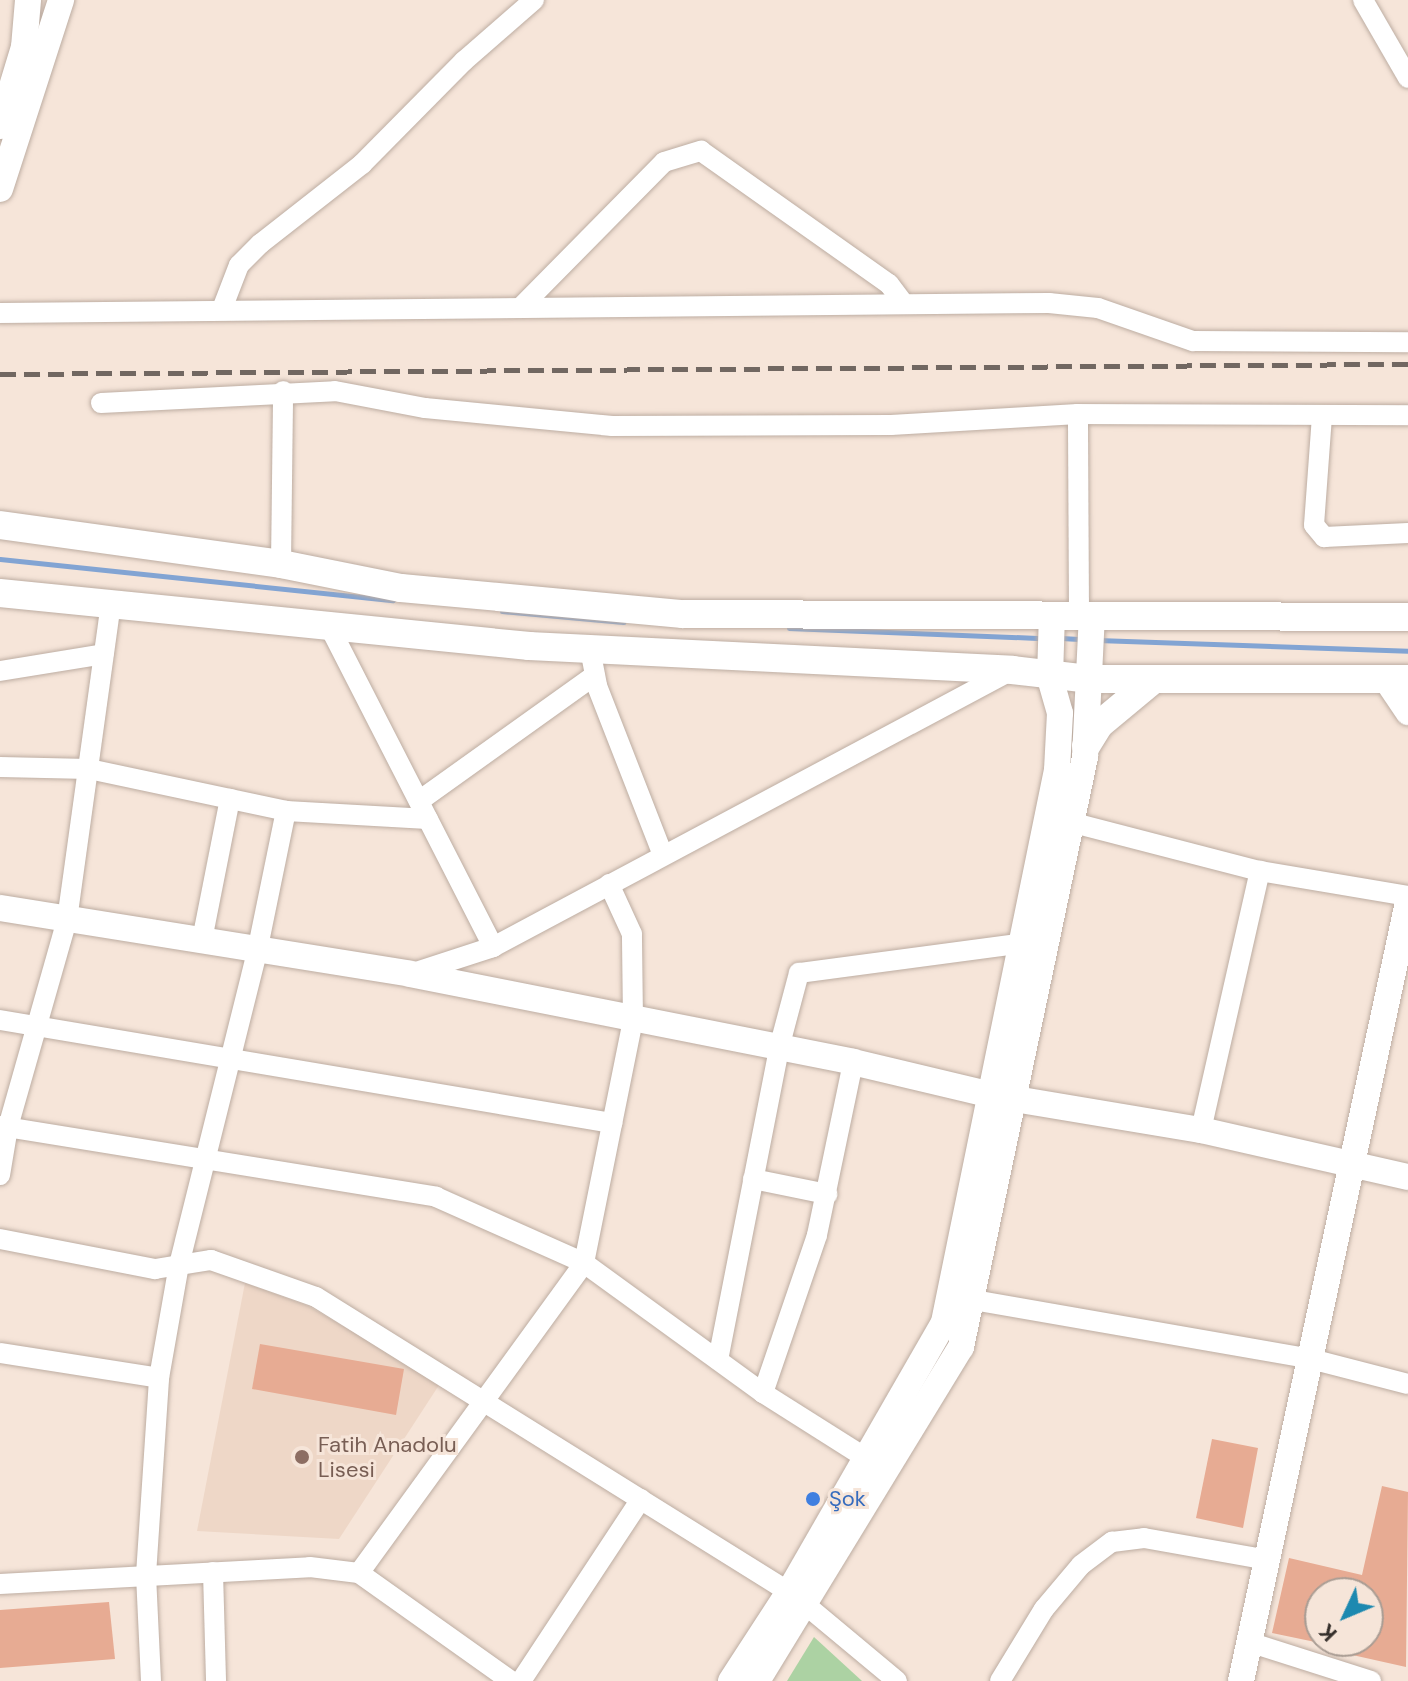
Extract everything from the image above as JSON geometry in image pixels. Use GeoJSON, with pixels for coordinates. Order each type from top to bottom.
{"type":"FeatureCollection","features":[{"type":"Feature","properties":{"kind":"main road"},"geometry":{"type":"LineString","coordinates":[[0,525],[281,564],[401,588],[683,614],[1073,620],[1408,617]]}},
{"type":"Feature","properties":{"kind":"main road"},"geometry":{"type":"LineString","coordinates":[[0,593],[328,624],[592,662],[1050,670],[1153,680],[1397,679]]}},
{"type":"Feature","properties":{"kind":"main road"},"geometry":{"type":"LineString","coordinates":[[1086,746],[1100,724],[1153,680]]}},
{"type":"Feature","properties":{"kind":"street"},"geometry":{"type":"LineString","coordinates":[[0,126],[24,47],[28,0]]}},
{"type":"Feature","properties":{"kind":"street"},"geometry":{"type":"LineString","coordinates":[[0,189],[61,0]]}},
{"type":"Feature","properties":{"kind":"street"},"geometry":{"type":"LineString","coordinates":[[222,309],[239,265],[260,244],[362,164],[464,61],[534,0]]}},
{"type":"Feature","properties":{"kind":"street"},"geometry":{"type":"LineString","coordinates":[[1363,0],[1408,78]]}},
{"type":"Feature","properties":{"kind":"street"},"geometry":{"type":"LineString","coordinates":[[522,306],[664,162],[701,151],[889,284],[904,304]]}},
{"type":"Feature","properties":{"kind":"street"},"geometry":{"type":"LineString","coordinates":[[0,313],[904,304],[1098,308],[1193,341],[1408,342]]}},
{"type":"Feature","properties":{"kind":"street"},"geometry":{"type":"LineString","coordinates":[[281,564],[283,391]]}},
{"type":"Feature","properties":{"kind":"street"},"geometry":{"type":"LineString","coordinates":[[101,403],[283,391],[335,391],[425,408],[612,426],[891,425],[1078,414],[1408,415]]}},
{"type":"Feature","properties":{"kind":"street"},"geometry":{"type":"LineString","coordinates":[[877,1465],[944,1322],[1070,822],[1086,746],[1090,672],[1073,620],[1078,414]]}},
{"type":"Feature","properties":{"kind":"street"},"geometry":{"type":"LineString","coordinates":[[1322,416],[1314,525],[1324,537],[1408,533]]}},
{"type":"Feature","properties":{"kind":"street"},"geometry":{"type":"LineString","coordinates":[[0,1175],[4,1126],[67,920],[111,604]]}},
{"type":"Feature","properties":{"kind":"street"},"geometry":{"type":"LineString","coordinates":[[757,1681],[798,1599],[877,1465],[961,1347],[974,1300],[1023,943],[1057,770],[1060,713],[1050,670],[1073,620]]}},
{"type":"Feature","properties":{"kind":"street"},"geometry":{"type":"LineString","coordinates":[[328,624],[493,947]]}},
{"type":"Feature","properties":{"kind":"street"},"geometry":{"type":"LineString","coordinates":[[0,671],[104,654]]}},
{"type":"Feature","properties":{"kind":"street"},"geometry":{"type":"LineString","coordinates":[[0,767],[89,769],[286,811],[423,810],[592,662],[663,855]]}},
{"type":"Feature","properties":{"kind":"street"},"geometry":{"type":"LineString","coordinates":[[410,974],[493,947],[1012,670]]}},
{"type":"Feature","properties":{"kind":"street"},"geometry":{"type":"LineString","coordinates":[[1397,679],[1408,712]]}},
{"type":"Feature","properties":{"kind":"street"},"geometry":{"type":"LineString","coordinates":[[202,940],[230,799]]}},
{"type":"Feature","properties":{"kind":"street"},"geometry":{"type":"LineString","coordinates":[[151,1681],[146,1575],[159,1378],[179,1265],[258,947],[286,811]]}},
{"type":"Feature","properties":{"kind":"street"},"geometry":{"type":"LineString","coordinates":[[1070,822],[1260,871],[1408,896]]}},
{"type":"Feature","properties":{"kind":"street"},"geometry":{"type":"LineString","coordinates":[[1201,1130],[1260,871]]}},
{"type":"Feature","properties":{"kind":"street"},"geometry":{"type":"LineString","coordinates":[[359,1573],[487,1401],[584,1263],[633,1021],[632,934],[609,884]]}},
{"type":"Feature","properties":{"kind":"street"},"geometry":{"type":"LineString","coordinates":[[1241,1681],[1252,1643],[1352,1164],[1404,937],[1408,902]]}},
{"type":"Feature","properties":{"kind":"street"},"geometry":{"type":"LineString","coordinates":[[0,908],[258,947],[410,974],[633,1021],[853,1062],[1000,1096],[1201,1130],[1408,1177]]}},
{"type":"Feature","properties":{"kind":"street"},"geometry":{"type":"LineString","coordinates":[[718,1360],[779,1048],[799,973],[1023,943]]}},
{"type":"Feature","properties":{"kind":"street"},"geometry":{"type":"LineString","coordinates":[[0,1020],[612,1123]]}},
{"type":"Feature","properties":{"kind":"street"},"geometry":{"type":"LineString","coordinates":[[763,1393],[827,1194],[853,1062]]}},
{"type":"Feature","properties":{"kind":"street"},"geometry":{"type":"LineString","coordinates":[[4,1126],[436,1197],[584,1263],[763,1393],[877,1465]]}},
{"type":"Feature","properties":{"kind":"street"},"geometry":{"type":"LineString","coordinates":[[753,1179],[827,1194]]}},
{"type":"Feature","properties":{"kind":"street"},"geometry":{"type":"LineString","coordinates":[[0,1239],[155,1269],[211,1260],[316,1297],[487,1401],[798,1599],[897,1681]]}},
{"type":"Feature","properties":{"kind":"street"},"geometry":{"type":"LineString","coordinates":[[974,1300],[1311,1359],[1408,1384]]}},
{"type":"Feature","properties":{"kind":"street"},"geometry":{"type":"LineString","coordinates":[[0,1353],[159,1378]]}},
{"type":"Feature","properties":{"kind":"street"},"geometry":{"type":"LineString","coordinates":[[521,1681],[641,1499]]}},
{"type":"Feature","properties":{"kind":"street"},"geometry":{"type":"LineString","coordinates":[[1000,1681],[1044,1609],[1081,1565],[1112,1542],[1144,1538],[1269,1560]]}},
{"type":"Feature","properties":{"kind":"street"},"geometry":{"type":"LineString","coordinates":[[0,1584],[310,1567],[359,1573],[511,1681]]}},
{"type":"Feature","properties":{"kind":"street"},"geometry":{"type":"LineString","coordinates":[[213,1572],[216,1681]]}},
{"type":"Feature","properties":{"kind":"street"},"geometry":{"type":"LineString","coordinates":[[731,1681],[798,1599]]}},
{"type":"Feature","properties":{"kind":"street"},"geometry":{"type":"LineString","coordinates":[[1252,1643],[1371,1681]]}},
{"type":"Feature","properties":{"kind":"shaded area","name":"Fatih Anadolu Lisesi"},"geometry":{"type":"Polygon","coordinates":[[[245,1283],[308,1306],[441,1382],[339,1539],[197,1531],[245,1283]]]}},
{"type":"Feature","properties":{"kind":"green space"},"geometry":{"type":"Polygon","coordinates":[[[814,1637],[862,1681],[787,1681],[814,1637]]]}},
{"type":"Feature","properties":{"kind":"building"},"geometry":{"type":"Polygon","coordinates":[[[260,1344],[404,1369],[396,1415],[252,1389],[260,1344]]]}},
{"type":"Feature","properties":{"kind":"building"},"geometry":{"type":"Polygon","coordinates":[[[1212,1439],[1258,1448],[1243,1528],[1196,1518],[1212,1439]]]}},
{"type":"Feature","properties":{"kind":"building"},"geometry":{"type":"Polygon","coordinates":[[[1382,1486],[1408,1492],[1406,1667],[1361,1657],[1384,1657],[1384,1577],[1304,1577],[1304,1640],[1272,1633],[1289,1558],[1362,1575],[1382,1486]]]}},
{"type":"Feature","properties":{"kind":"building"},"geometry":{"type":"Polygon","coordinates":[[[109,1602],[115,1659],[0,1668],[0,1610],[109,1602]]]}},
{"type":"Feature","properties":{"kind":"waterway"},"geometry":{"type":"LineString","coordinates":[[0,559],[393,600]]}},
{"type":"Feature","properties":{"kind":"waterway"},"geometry":{"type":"LineString","coordinates":[[502,611],[624,622]]}},
{"type":"Feature","properties":{"kind":"waterway"},"geometry":{"type":"LineString","coordinates":[[789,628],[1043,638]]}},
{"type":"Feature","properties":{"kind":"waterway"},"geometry":{"type":"LineString","coordinates":[[1061,638],[1083,639]]}},
{"type":"Feature","properties":{"kind":"waterway"},"geometry":{"type":"LineString","coordinates":[[1097,640],[1408,651]]}},
{"type":"Feature","properties":{"kind":"railway"},"geometry":{"type":"LineString","coordinates":[[0,374],[1408,364]]}},
{"type":"Feature","properties":{"kind":"place","name":"Fatih Anadolu Lisesi"},"geometry":{"type":"Point","coordinates":[302,1457]}},
{"type":"Feature","properties":{"kind":"place","name":"Şok"},"geometry":{"type":"Point","coordinates":[813,1499]}}]}
